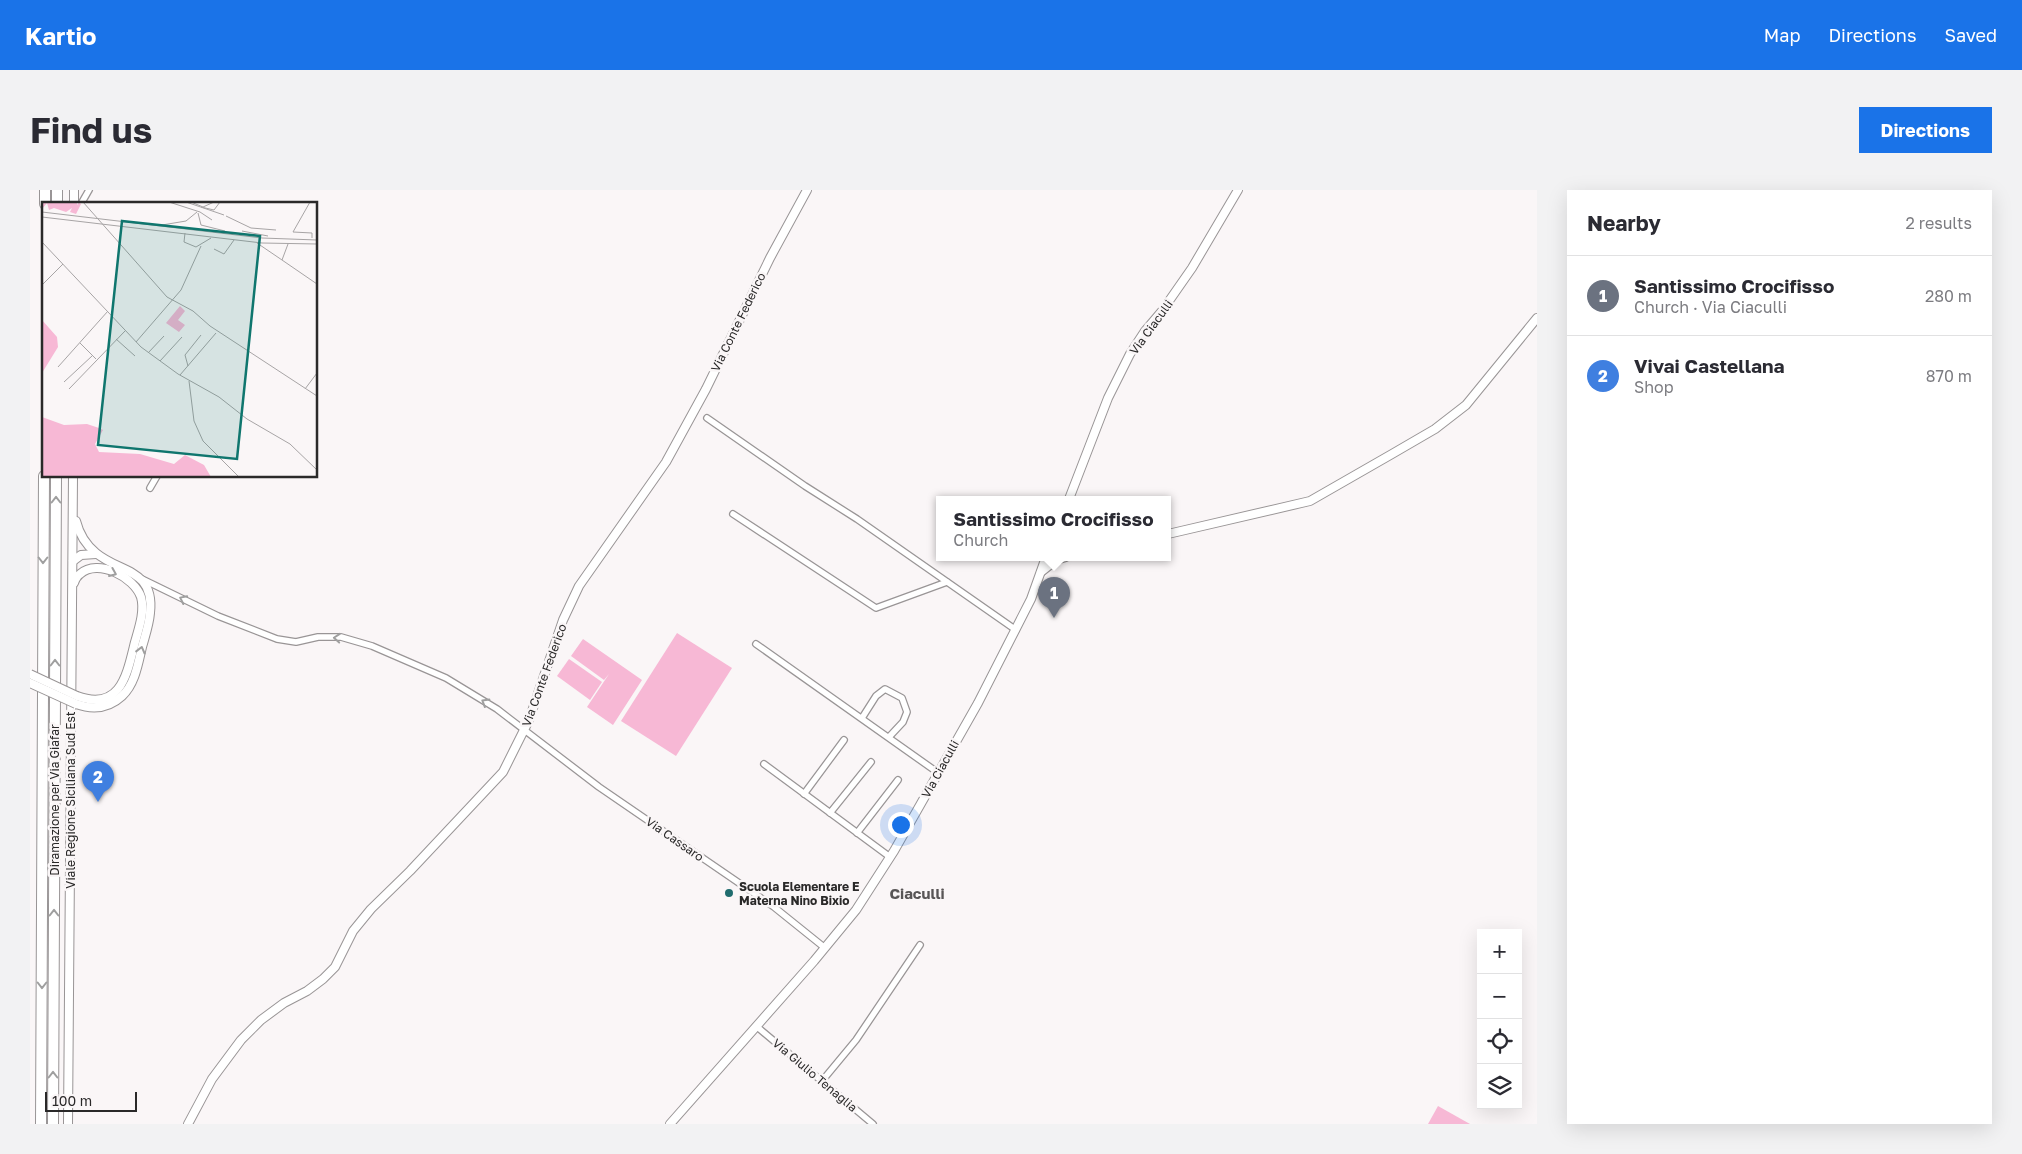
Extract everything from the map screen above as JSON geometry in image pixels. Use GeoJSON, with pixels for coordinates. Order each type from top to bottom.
{"type":"FeatureCollection","features":[{"type":"Feature","properties":{"kind":"highway","name":"Diramazione per Via Giafar"},"geometry":{"type":"LineString","coordinates":[[41,1124],[44,478]]}},
{"type":"Feature","properties":{"kind":"highway","name":"Diramazione per Via Giafar"},"geometry":{"type":"LineString","coordinates":[[53,1124],[56,478]]}},
{"type":"Feature","properties":{"kind":"street"},"geometry":{"type":"LineString","coordinates":[[81,202],[89,190]]}},
{"type":"Feature","properties":{"kind":"street","name":"Via Conte Federico"},"geometry":{"type":"LineString","coordinates":[[188,1124],[212,1078],[241,1040],[261,1020],[284,1003],[307,991],[334,967],[354,931],[370,909],[410,871],[503,772],[533,711],[563,620],[580,586],[666,462],[706,388],[770,258],[807,190]]}},
{"type":"Feature","properties":{"kind":"street","name":"Via Ciaculli"},"geometry":{"type":"LineString","coordinates":[[1070,496],[1108,398],[1130,354],[1192,268],[1238,190]]}},
{"type":"Feature","properties":{"kind":"street"},"geometry":{"type":"LineString","coordinates":[[1171,533],[1310,500],[1435,429],[1466,405],[1537,318]]}},
{"type":"Feature","properties":{"kind":"street"},"geometry":{"type":"LineString","coordinates":[[707,418],[805,486],[857,519],[1016,630]]}},
{"type":"Feature","properties":{"kind":"street","name":"Viale Regione Siciliana Sud Est"},"geometry":{"type":"LineString","coordinates":[[68,1124],[73,478]]}},
{"type":"Feature","properties":{"kind":"street"},"geometry":{"type":"LineString","coordinates":[[150,488],[156,478]]}},
{"type":"Feature","properties":{"kind":"street"},"geometry":{"type":"LineString","coordinates":[[30,674],[76,700],[85,708],[107,706],[126,693],[132,684],[150,612],[146,587],[139,578],[124,567],[96,554],[78,530],[73,511]]}},
{"type":"Feature","properties":{"kind":"street"},"geometry":{"type":"LineString","coordinates":[[733,514],[876,608],[947,582]]}},
{"type":"Feature","properties":{"kind":"street"},"geometry":{"type":"LineString","coordinates":[[73,561],[81,555],[96,554]]}},
{"type":"Feature","properties":{"kind":"street","name":"Via Ciaculli"},"geometry":{"type":"LineString","coordinates":[[670,1124],[825,948],[856,910],[890,857],[978,703],[1031,600],[1045,561]]}},
{"type":"Feature","properties":{"kind":"street"},"geometry":{"type":"LineString","coordinates":[[1041,572],[1055,561]]}},
{"type":"Feature","properties":{"kind":"street"},"geometry":{"type":"LineString","coordinates":[[30,683],[76,700],[105,699],[120,688],[128,670],[142,611],[141,598],[137,589],[132,582],[111,571],[98,568],[86,570],[79,574],[73,585]]}},
{"type":"Feature","properties":{"kind":"street","name":"Via Cassaro"},"geometry":{"type":"LineString","coordinates":[[139,578],[218,616],[277,639],[296,642],[318,638],[341,637],[372,646],[446,678],[497,709],[599,788],[774,907],[825,948]]}},
{"type":"Feature","properties":{"kind":"street"},"geometry":{"type":"LineString","coordinates":[[756,644],[937,772]]}},
{"type":"Feature","properties":{"kind":"street"},"geometry":{"type":"LineString","coordinates":[[862,718],[876,696],[885,689],[902,698],[907,712],[903,722],[889,737]]}},
{"type":"Feature","properties":{"kind":"street"},"geometry":{"type":"LineString","coordinates":[[804,794],[844,740]]}},
{"type":"Feature","properties":{"kind":"street"},"geometry":{"type":"LineString","coordinates":[[830,813],[871,762]]}},
{"type":"Feature","properties":{"kind":"street"},"geometry":{"type":"LineString","coordinates":[[764,764],[890,857]]}},
{"type":"Feature","properties":{"kind":"street"},"geometry":{"type":"LineString","coordinates":[[857,833],[898,780]]}},
{"type":"Feature","properties":{"kind":"street"},"geometry":{"type":"LineString","coordinates":[[822,1082],[856,1040],[920,944]]}},
{"type":"Feature","properties":{"kind":"street","name":"Via Giulio Tenaglia"},"geometry":{"type":"LineString","coordinates":[[756,1026],[873,1124]]}},
{"type":"Feature","properties":{"kind":"shaded area"},"geometry":{"type":"Polygon","coordinates":[[[677,633],[732,668],[676,756],[621,721],[677,633]]]}},
{"type":"Feature","properties":{"kind":"shaded area"},"geometry":{"type":"Polygon","coordinates":[[[583,639],[642,680],[613,725],[587,707],[609,674],[604,680],[571,656],[583,639]]]}},
{"type":"Feature","properties":{"kind":"shaded area"},"geometry":{"type":"Polygon","coordinates":[[[569,659],[602,682],[590,700],[557,676],[569,659]]]}},
{"type":"Feature","properties":{"kind":"shaded area"},"geometry":{"type":"Polygon","coordinates":[[[1438,1106],[1470,1124],[1428,1124],[1438,1106]]]}},
{"type":"Feature","properties":{"kind":"place","name":"Santissimo Crocifisso"},"geometry":{"type":"Point","coordinates":[1054,618]}},
{"type":"Feature","properties":{"kind":"place","name":"Vivai Castellana"},"geometry":{"type":"Point","coordinates":[98,802]}},
{"type":"Feature","properties":{"kind":"place","name":"Scuola Elementare E Materna Nino Bixio"},"geometry":{"type":"Point","coordinates":[729,893]}},
{"type":"Feature","properties":{"kind":"district","name":"Ciaculli"},"geometry":{"type":"Point","coordinates":[917,893]}}]}
